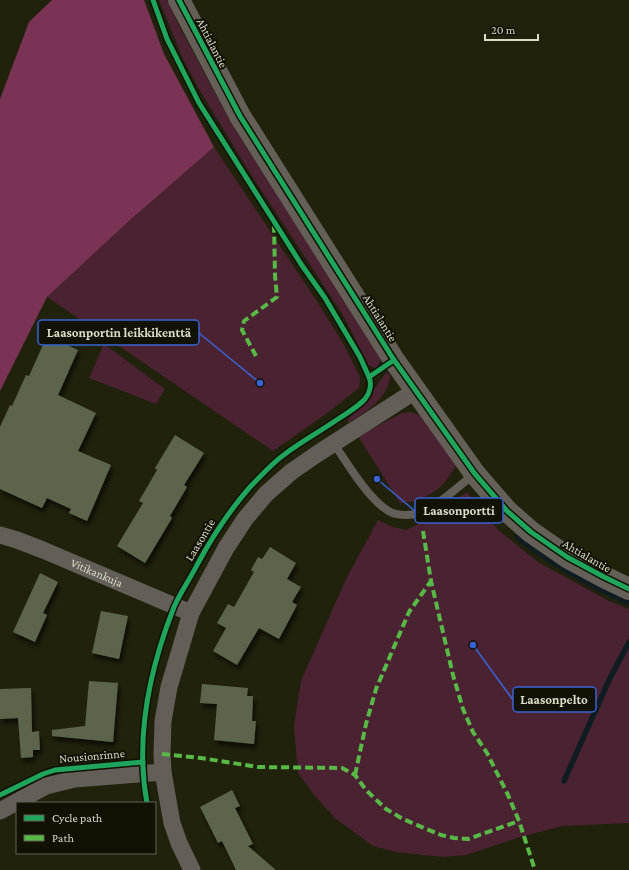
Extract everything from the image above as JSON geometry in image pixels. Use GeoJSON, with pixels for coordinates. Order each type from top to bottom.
{"type":"FeatureCollection","features":[{"type":"Feature","properties":{"kind":"street","name":"Ahtialantie"},"geometry":{"type":"LineString","coordinates":[[178,0],[240,116],[394,360],[475,474],[507,511],[531,532],[567,557],[629,589]]}},
{"type":"Feature","properties":{"kind":"street"},"geometry":{"type":"LineString","coordinates":[[192,870],[179,843],[172,823],[163,772],[163,721],[169,687],[191,614],[216,565],[245,519],[266,494],[291,472],[317,454],[415,391]]}},
{"type":"Feature","properties":{"kind":"street","name":"Vitikankuja"},"geometry":{"type":"LineString","coordinates":[[0,535],[43,550],[191,614]]}},
{"type":"Feature","properties":{"kind":"street","name":"Nousionrinne"},"geometry":{"type":"LineString","coordinates":[[17,802],[46,786],[75,779],[163,772]]}},
{"type":"Feature","properties":{"kind":"street","name":"Nousionrinne"},"geometry":{"type":"LineString","coordinates":[[0,811],[16,802]]}},
{"type":"Feature","properties":{"kind":"lane"},"geometry":{"type":"LineString","coordinates":[[334,444],[375,500],[387,511],[393,513],[406,515],[419,513],[442,499],[475,474]]}},
{"type":"Feature","properties":{"kind":"shaded area"},"geometry":{"type":"Polygon","coordinates":[[[52,0],[144,0],[164,54],[214,147],[129,221],[47,297],[0,391],[0,99],[29,22],[52,0]]]}},
{"type":"Feature","properties":{"kind":"shaded area"},"geometry":{"type":"Polygon","coordinates":[[[159,0],[167,0],[178,24],[228,117],[246,147],[350,304],[382,357],[378,366],[375,368],[369,366],[343,315],[250,173],[199,89],[183,59],[159,0]]]}},
{"type":"Feature","properties":{"kind":"shaded area"},"geometry":{"type":"Polygon","coordinates":[[[214,147],[318,303],[344,345],[360,377],[359,388],[326,414],[273,451],[47,297],[129,221],[214,147]]]}},
{"type":"Feature","properties":{"kind":"shaded area"},"geometry":{"type":"Polygon","coordinates":[[[104,344],[165,389],[156,404],[89,378],[104,344]]]}},
{"type":"Feature","properties":{"kind":"shaded area"},"geometry":{"type":"Polygon","coordinates":[[[387,372],[390,376],[385,391],[381,397],[370,408],[348,422],[348,419],[365,404],[387,372]]]}},
{"type":"Feature","properties":{"kind":"shaded area"},"geometry":{"type":"Polygon","coordinates":[[[410,412],[422,416],[456,466],[445,482],[431,494],[419,500],[400,503],[358,436],[402,413],[410,412]]]}},
{"type":"Feature","properties":{"kind":"shaded area"},"geometry":{"type":"Polygon","coordinates":[[[467,492],[498,530],[538,562],[609,601],[629,609],[629,823],[562,826],[517,838],[466,855],[443,857],[396,852],[373,846],[335,818],[315,796],[298,773],[294,726],[301,681],[346,579],[378,520],[393,527],[406,530],[415,526],[467,492]]]}},
{"type":"Feature","properties":{"kind":"building"},"geometry":{"type":"Polygon","coordinates":[[[47,336],[78,350],[58,395],[96,413],[78,451],[111,465],[87,521],[69,513],[71,509],[47,498],[42,508],[0,489],[0,427],[10,405],[12,406],[26,375],[29,376],[47,336]]]}},
{"type":"Feature","properties":{"kind":"building"},"geometry":{"type":"Polygon","coordinates":[[[175,435],[204,453],[184,485],[187,487],[170,516],[172,518],[145,563],[117,546],[143,503],[139,501],[157,470],[155,468],[175,435]]]}},
{"type":"Feature","properties":{"kind":"building"},"geometry":{"type":"Polygon","coordinates":[[[270,547],[296,563],[287,579],[301,587],[292,602],[297,605],[279,639],[259,628],[237,665],[213,651],[226,628],[217,623],[228,604],[234,607],[254,572],[251,570],[258,557],[262,559],[270,547]]]}},
{"type":"Feature","properties":{"kind":"building"},"geometry":{"type":"Polygon","coordinates":[[[40,573],[58,582],[43,613],[47,615],[35,642],[13,632],[40,573]]]}},
{"type":"Feature","properties":{"kind":"building"},"geometry":{"type":"Polygon","coordinates":[[[101,611],[128,616],[119,659],[92,653],[101,611]]]}},
{"type":"Feature","properties":{"kind":"building"},"geometry":{"type":"Polygon","coordinates":[[[89,681],[118,683],[113,742],[52,736],[52,730],[85,726],[89,681]]]}},
{"type":"Feature","properties":{"kind":"building"},"geometry":{"type":"Polygon","coordinates":[[[202,684],[248,688],[247,696],[253,696],[252,721],[256,721],[254,744],[214,740],[217,704],[200,703],[202,684]]]}},
{"type":"Feature","properties":{"kind":"building"},"geometry":{"type":"Polygon","coordinates":[[[31,688],[32,732],[39,731],[40,750],[33,750],[33,757],[21,758],[18,718],[0,719],[0,689],[31,688]]]}},
{"type":"Feature","properties":{"kind":"building"},"geometry":{"type":"Polygon","coordinates":[[[232,790],[240,806],[235,808],[253,844],[248,846],[276,870],[236,870],[222,841],[218,843],[200,807],[232,790]]]}},
{"type":"Feature","properties":{"kind":"waterway"},"geometry":{"type":"LineString","coordinates":[[517,537],[571,573],[629,603]]}},
{"type":"Feature","properties":{"kind":"waterway"},"geometry":{"type":"LineString","coordinates":[[564,781],[610,678],[629,642]]}},
{"type":"Feature","properties":{"kind":"marked path"},"geometry":{"type":"LineString","coordinates":[[256,356],[242,330],[244,321],[277,297],[274,224]]}},
{"type":"Feature","properties":{"kind":"marked path"},"geometry":{"type":"LineString","coordinates":[[423,531],[431,581],[453,675],[463,709],[473,732],[487,753],[508,795],[519,821],[535,870]]}},
{"type":"Feature","properties":{"kind":"marked path"},"geometry":{"type":"LineString","coordinates":[[355,775],[366,724],[376,689],[409,612],[431,581]]}},
{"type":"Feature","properties":{"kind":"marked path"},"geometry":{"type":"LineString","coordinates":[[162,754],[201,758],[258,767],[342,768],[355,775],[366,790],[386,809],[403,819],[424,828],[441,835],[454,838],[468,839],[519,821]]}},
{"type":"Feature","properties":{"kind":"cycle path"},"geometry":{"type":"LineString","coordinates":[[153,0],[167,39],[199,103],[301,264],[325,298],[360,357],[369,377]]}},
{"type":"Feature","properties":{"kind":"cycle path"},"geometry":{"type":"LineString","coordinates":[[179,0],[240,116],[394,360],[475,474],[507,511],[531,532],[567,557],[629,589]]}},
{"type":"Feature","properties":{"kind":"cycle path","name":"Laasontie"},"geometry":{"type":"LineString","coordinates":[[147,802],[143,754],[147,704],[165,630],[179,596],[215,534],[235,505],[250,487],[271,465],[280,458],[359,405],[367,397],[370,385],[369,377],[394,360]]}},
{"type":"Feature","properties":{"kind":"cycle path"},"geometry":{"type":"LineString","coordinates":[[0,795],[43,774],[55,770],[143,762]]}},
{"type":"Feature","properties":{"kind":"place","name":"Laasonportin leikkikenttä"},"geometry":{"type":"Point","coordinates":[260,383]}},
{"type":"Feature","properties":{"kind":"place","name":"Laasonportti"},"geometry":{"type":"Point","coordinates":[377,479]}},
{"type":"Feature","properties":{"kind":"place","name":"Laasonpelto"},"geometry":{"type":"Point","coordinates":[473,645]}}]}
